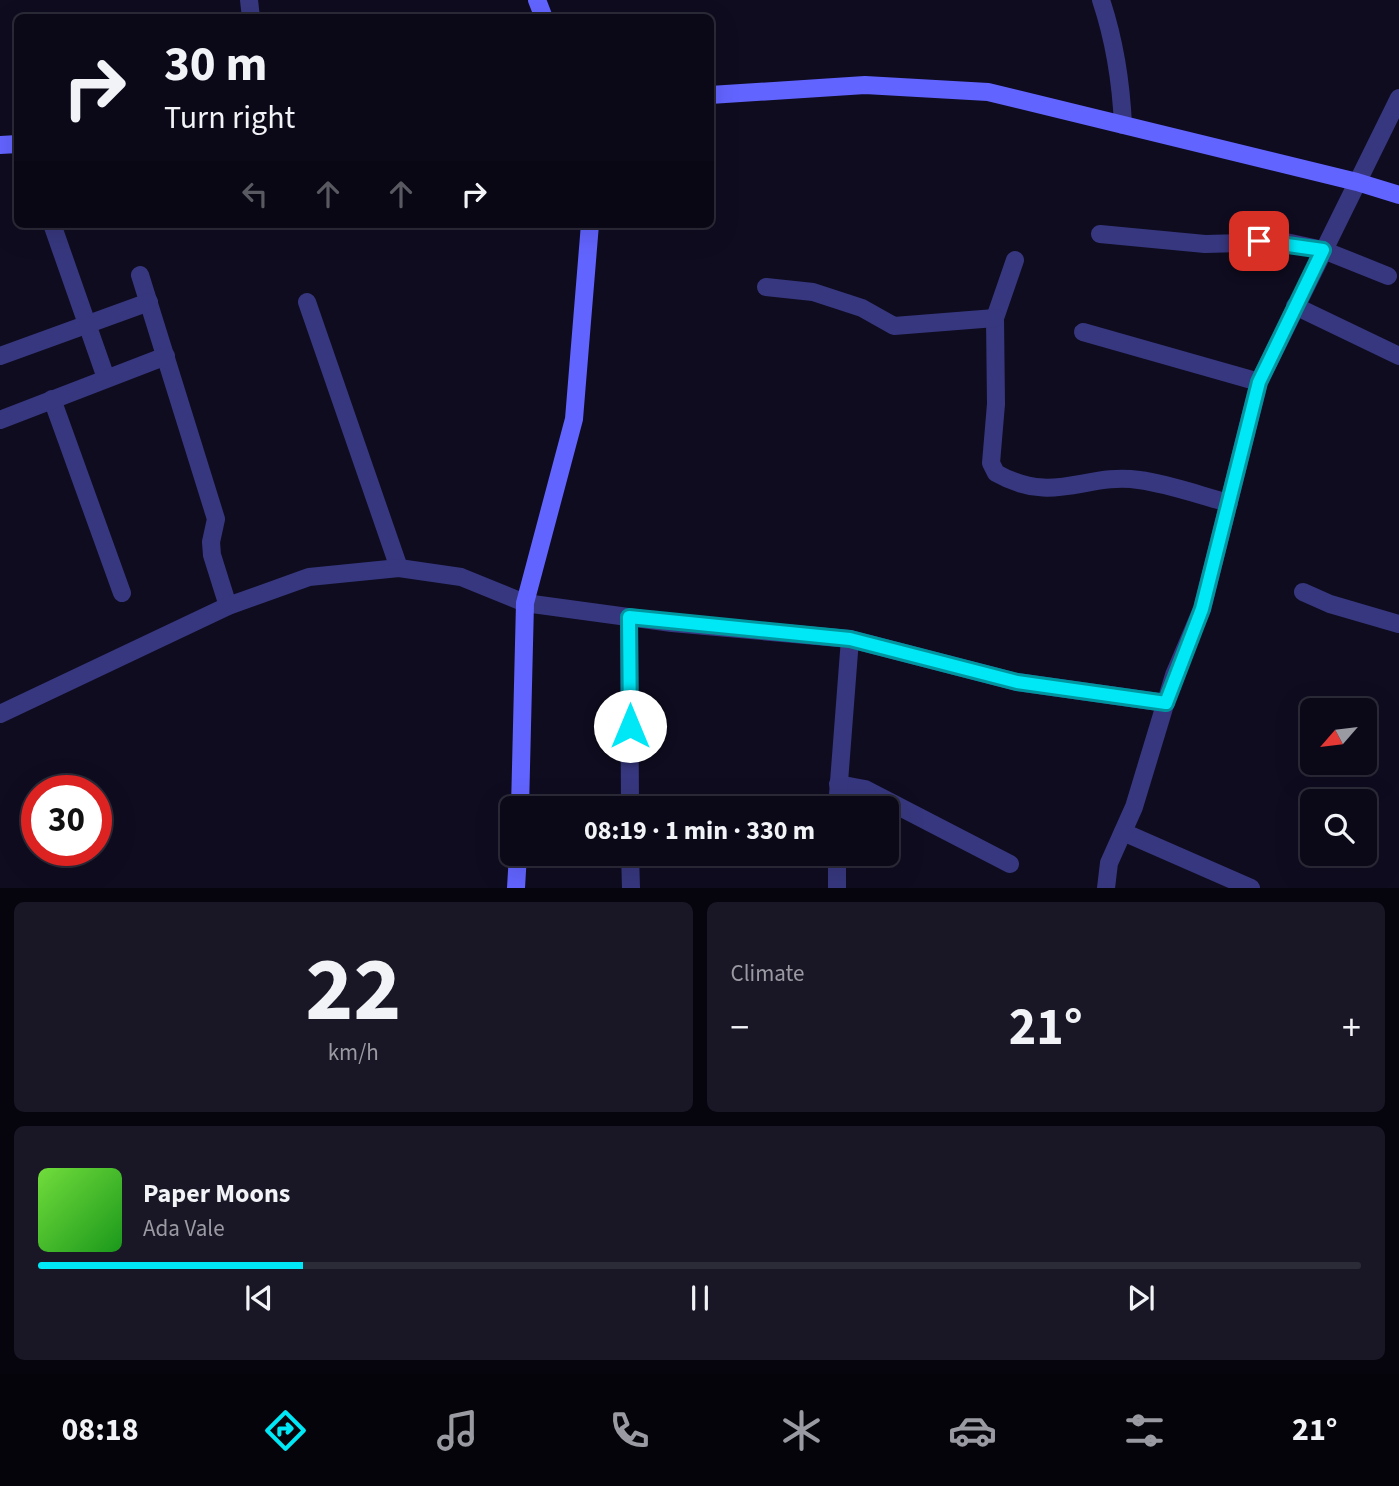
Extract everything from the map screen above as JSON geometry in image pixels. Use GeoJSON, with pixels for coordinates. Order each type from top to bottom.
{"type":"FeatureCollection","features":[{"type":"Feature","properties":{"kind":"street"},"geometry":{"type":"LineString","coordinates":[[1101,0],[1114,39],[1120,71],[1123,125]]}},
{"type":"Feature","properties":{"kind":"street"},"geometry":{"type":"LineString","coordinates":[[714,95],[865,85],[988,92],[1357,181],[1399,195]]}},
{"type":"Feature","properties":{"kind":"street"},"geometry":{"type":"LineString","coordinates":[[1106,887],[1109,863],[1134,807],[1166,703],[1202,609],[1259,382],[1399,97]]}},
{"type":"Feature","properties":{"kind":"street"},"geometry":{"type":"LineString","coordinates":[[53,228],[106,378]]}},
{"type":"Feature","properties":{"kind":"street"},"geometry":{"type":"LineString","coordinates":[[520,796],[525,603],[574,419],[590,228]]}},
{"type":"Feature","properties":{"kind":"street"},"geometry":{"type":"LineString","coordinates":[[1100,234],[1205,244],[1286,242],[1323,250],[1388,276]]}},
{"type":"Feature","properties":{"kind":"street"},"geometry":{"type":"LineString","coordinates":[[1015,260],[995,318],[996,404],[991,463],[996,473],[1033,487],[1063,489],[1137,480],[1229,503]]}},
{"type":"Feature","properties":{"kind":"street"},"geometry":{"type":"LineString","coordinates":[[141,275],[216,519],[211,542],[212,555],[228,606]]}},
{"type":"Feature","properties":{"kind":"street"},"geometry":{"type":"LineString","coordinates":[[766,287],[813,292],[862,308],[894,326],[995,318]]}},
{"type":"Feature","properties":{"kind":"street"},"geometry":{"type":"LineString","coordinates":[[0,356],[149,302]]}},
{"type":"Feature","properties":{"kind":"street"},"geometry":{"type":"LineString","coordinates":[[307,302],[399,568]]}},
{"type":"Feature","properties":{"kind":"street"},"geometry":{"type":"LineString","coordinates":[[1295,306],[1399,356]]}},
{"type":"Feature","properties":{"kind":"street"},"geometry":{"type":"LineString","coordinates":[[1083,332],[1259,382]]}},
{"type":"Feature","properties":{"kind":"street"},"geometry":{"type":"LineString","coordinates":[[0,420],[166,356]]}},
{"type":"Feature","properties":{"kind":"street"},"geometry":{"type":"LineString","coordinates":[[52,399],[122,593]]}},
{"type":"Feature","properties":{"kind":"street"},"geometry":{"type":"LineString","coordinates":[[0,714],[228,606],[309,577],[399,568],[461,577],[525,603],[629,617],[850,639],[1017,682],[1166,703]]}},
{"type":"Feature","properties":{"kind":"street"},"geometry":{"type":"LineString","coordinates":[[1303,592],[1330,604],[1399,624]]}},
{"type":"Feature","properties":{"kind":"street"},"geometry":{"type":"LineString","coordinates":[[629,617],[630,796]]}},
{"type":"Feature","properties":{"kind":"street"},"geometry":{"type":"LineString","coordinates":[[838,796],[850,639]]}},
{"type":"Feature","properties":{"kind":"street"},"geometry":{"type":"LineString","coordinates":[[838,784],[865,789],[1010,864]]}},
{"type":"Feature","properties":{"kind":"street"},"geometry":{"type":"LineString","coordinates":[[1123,832],[1251,887]]}},
{"type":"Feature","properties":{"kind":"street"},"geometry":{"type":"LineString","coordinates":[[516,887],[517,866]]}},
{"type":"Feature","properties":{"kind":"street"},"geometry":{"type":"LineString","coordinates":[[631,866],[631,887]]}},
{"type":"Feature","properties":{"kind":"street"},"geometry":{"type":"LineString","coordinates":[[837,866],[837,887]]}},
{"type":"Feature","properties":{"kind":"route"},"geometry":{"type":"LineString","coordinates":[[630,726],[629,617],[850,639],[1017,682],[1166,703],[1174,675],[1202,609],[1259,382],[1323,250],[1286,242],[1259,241]]}}]}
